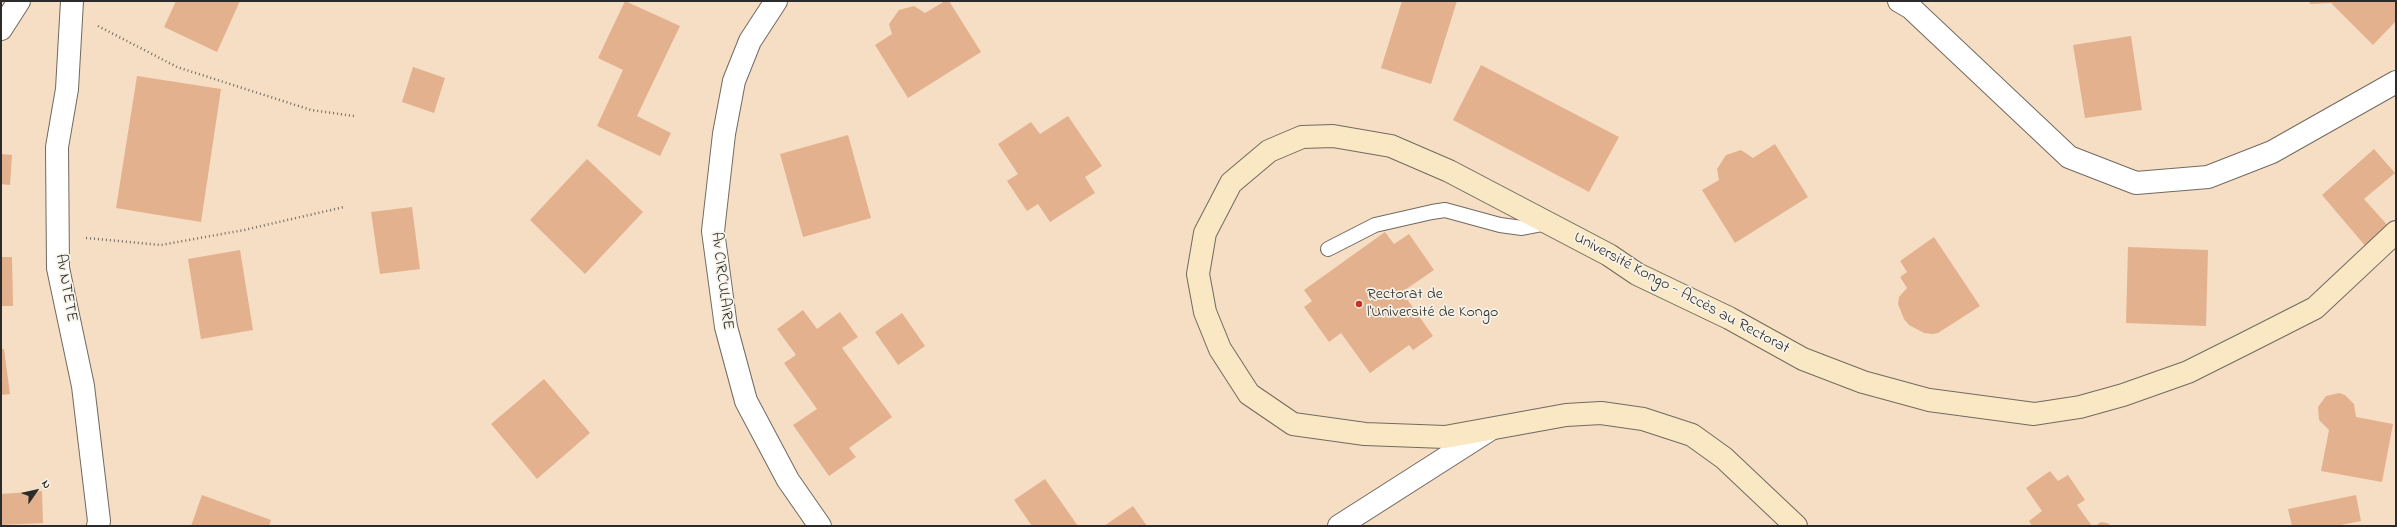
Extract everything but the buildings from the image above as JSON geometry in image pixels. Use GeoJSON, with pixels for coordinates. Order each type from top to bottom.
{"type":"FeatureCollection","features":[{"type":"Feature","properties":{"kind":"street"},"geometry":{"type":"LineString","coordinates":[[1,29],[19,1]]}},
{"type":"Feature","properties":{"kind":"street","name":"Av CIRCULAIRE"},"geometry":{"type":"LineString","coordinates":[[776,1],[750,41],[734,81],[724,134],[713,231],[726,328],[746,401],[788,480],[820,526]]}},
{"type":"Feature","properties":{"kind":"street"},"geometry":{"type":"LineString","coordinates":[[1899,1],[1911,8],[2069,157],[2136,183],[2208,177],[2272,152],[2396,82]]}},
{"type":"Feature","properties":{"kind":"street","name":"Av NTETE"},"geometry":{"type":"LineString","coordinates":[[72,7],[67,89],[57,147],[58,268],[83,386],[99,520],[98,526]]}},
{"type":"Feature","properties":{"kind":"street","name":"Université Kongo - Accès au Rectorat"},"geometry":{"type":"LineString","coordinates":[[1796,526],[1724,458],[1692,435],[1643,419],[1601,413],[1566,415],[1445,437],[1365,434],[1293,424],[1249,394],[1220,349],[1205,312],[1198,274],[1204,233],[1231,182],[1269,150],[1302,137],[1334,136],[1391,146],[1449,170],[1609,255],[1637,274],[1729,318],[1803,359],[1864,382],[1929,400],[2034,414],[2080,407],[2123,395],[2188,372],[2244,344],[2315,308],[2396,232]]}},
{"type":"Feature","properties":{"kind":"street"},"geometry":{"type":"LineString","coordinates":[[1339,526],[1494,427]]}},
{"type":"Feature","properties":{"kind":"lane"},"geometry":{"type":"LineString","coordinates":[[1328,249],[1375,225],[1445,210],[1500,225],[1522,228],[1549,223]]}},
{"type":"Feature","properties":{"kind":"path"},"geometry":{"type":"LineString","coordinates":[[72,7],[177,67],[311,110],[354,116]]}},
{"type":"Feature","properties":{"kind":"path"},"geometry":{"type":"LineString","coordinates":[[58,235],[162,245],[244,230],[344,207]]}},
{"type":"Feature","properties":{"kind":"place","name":"Rectorat de l'Université de Kongo"},"geometry":{"type":"Point","coordinates":[1359,304]}}]}
